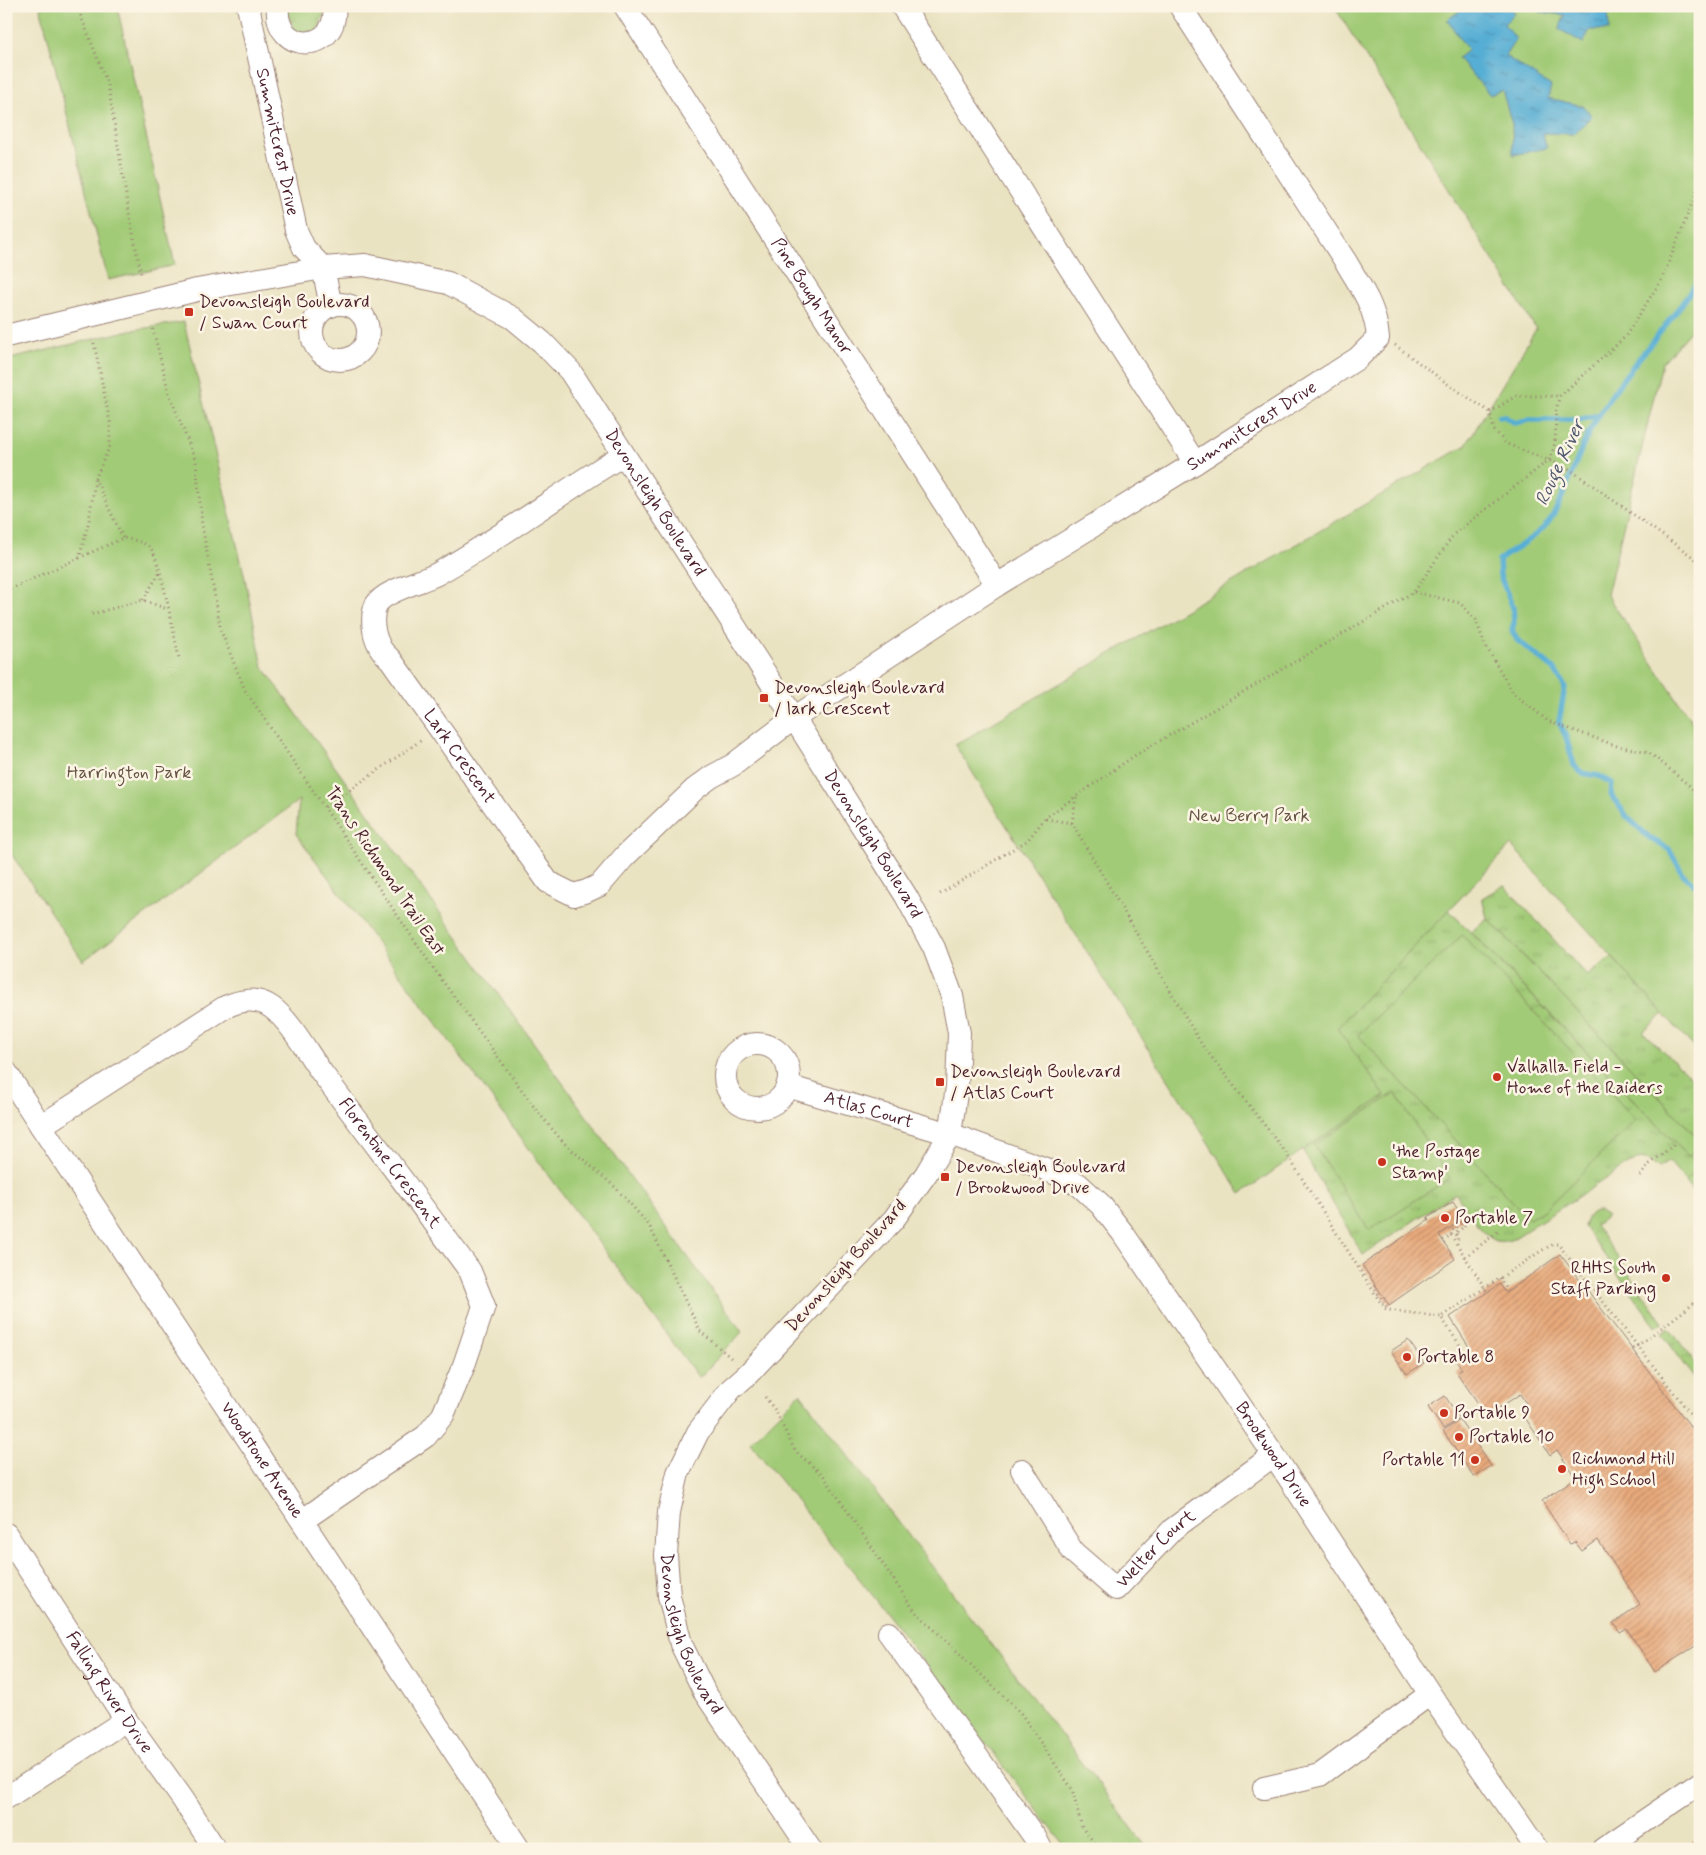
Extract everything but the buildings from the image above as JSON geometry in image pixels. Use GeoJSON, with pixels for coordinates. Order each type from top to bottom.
{"type":"FeatureCollection","features":[{"type":"Feature","properties":{"kind":"street"},"geometry":{"type":"LineString","coordinates":[[250,13],[278,12],[281,29],[289,38],[301,43],[313,42],[324,38],[332,28],[336,16],[334,6]]}},
{"type":"Feature","properties":{"kind":"street","name":"Pine Bough Manor"},"geometry":{"type":"LineString","coordinates":[[626,6],[997,585]]}},
{"type":"Feature","properties":{"kind":"street"},"geometry":{"type":"LineString","coordinates":[[902,6],[1194,463]]}},
{"type":"Feature","properties":{"kind":"street"},"geometry":{"type":"LineString","coordinates":[[1180,6],[1346,262],[1372,306],[1377,331]]}},
{"type":"Feature","properties":{"kind":"street","name":"Summitcrest Drive"},"geometry":{"type":"LineString","coordinates":[[250,13],[296,230],[304,248],[323,268]]}},
{"type":"Feature","properties":{"kind":"street","name":"Devonsleigh Boulevard"},"geometry":{"type":"LineString","coordinates":[[6,336],[146,304],[197,290],[323,268],[365,265],[448,283],[513,318],[542,342],[570,371],[794,718],[906,896],[934,948],[952,996],[959,1034],[957,1087],[950,1134],[926,1174],[894,1219],[748,1374],[731,1389],[698,1432],[678,1473],[669,1512],[666,1555],[669,1596],[681,1644],[706,1693],[810,1849]]}},
{"type":"Feature","properties":{"kind":"street"},"geometry":{"type":"LineString","coordinates":[[323,268],[331,306]]}},
{"type":"Feature","properties":{"kind":"street","name":"Summitcrest Drive"},"geometry":{"type":"LineString","coordinates":[[794,718],[997,585],[1194,463],[1358,358],[1378,338],[1377,331]]}},
{"type":"Feature","properties":{"kind":"street","name":"Lark Crescent"},"geometry":{"type":"LineString","coordinates":[[623,455],[560,494],[479,549],[433,576],[383,598],[376,605],[373,622],[379,646],[391,660],[548,882],[574,894],[600,885],[626,856],[695,790],[711,777],[733,765],[794,718]]}},
{"type":"Feature","properties":{"kind":"street","name":"Florentine Crescent"},"geometry":{"type":"LineString","coordinates":[[41,1126],[225,1007],[240,1000],[260,1001],[273,1008],[290,1026],[321,1072],[470,1271],[484,1306],[464,1365],[443,1415],[426,1436],[303,1520]]}},
{"type":"Feature","properties":{"kind":"street","name":"Woodstone Avenue"},"geometry":{"type":"LineString","coordinates":[[6,1072],[519,1849]]}},
{"type":"Feature","properties":{"kind":"street","name":"Atlas Court"},"geometry":{"type":"LineString","coordinates":[[787,1086],[950,1134]]}},
{"type":"Feature","properties":{"kind":"street","name":"Brookwood Drive"},"geometry":{"type":"LineString","coordinates":[[950,1134],[1043,1168],[1078,1184],[1100,1204],[1126,1238],[1274,1455],[1430,1694],[1537,1849]]}},
{"type":"Feature","properties":{"kind":"street","name":"Welter Court"},"geometry":{"type":"LineString","coordinates":[[1022,1470],[1073,1552],[1116,1589],[1174,1529],[1274,1455]]}},
{"type":"Feature","properties":{"kind":"street","name":"Falling River Drive"},"geometry":{"type":"LineString","coordinates":[[6,1534],[126,1720],[182,1798],[215,1849]]}},
{"type":"Feature","properties":{"kind":"street"},"geometry":{"type":"LineString","coordinates":[[889,1633],[1036,1838],[1041,1849]]}},
{"type":"Feature","properties":{"kind":"street"},"geometry":{"type":"LineString","coordinates":[[1264,1788],[1320,1775],[1430,1694]]}},
{"type":"Feature","properties":{"kind":"street"},"geometry":{"type":"LineString","coordinates":[[6,1798],[126,1720]]}},
{"type":"Feature","properties":{"kind":"street"},"geometry":{"type":"LineString","coordinates":[[1603,1849],[1700,1783]]}},
{"type":"Feature","properties":{"kind":"path"},"geometry":{"type":"LineString","coordinates":[[77,6],[108,86],[141,274]]}},
{"type":"Feature","properties":{"kind":"path"},"geometry":{"type":"LineString","coordinates":[[940,894],[1028,840],[1044,818],[1134,756],[1414,592],[1454,534],[1549,460],[1555,448],[1555,409],[1560,396],[1625,337],[1662,279],[1700,184]]}},
{"type":"Feature","properties":{"kind":"path","name":"Trans Richmond Trail East"},"geometry":{"type":"LineString","coordinates":[[153,329],[169,393],[196,462],[202,526],[221,631],[245,690],[429,962],[538,1111],[564,1143],[615,1187],[649,1225],[700,1331],[731,1358]]}},
{"type":"Feature","properties":{"kind":"path"},"geometry":{"type":"LineString","coordinates":[[1377,331],[1449,385],[1490,412],[1494,430],[1507,444],[1568,468],[1700,562]]}},
{"type":"Feature","properties":{"kind":"path"},"geometry":{"type":"LineString","coordinates":[[79,558],[90,521],[95,480],[110,446],[110,422],[94,343]]}},
{"type":"Feature","properties":{"kind":"path"},"geometry":{"type":"LineString","coordinates":[[1490,412],[1516,396],[1560,396]]}},
{"type":"Feature","properties":{"kind":"path"},"geometry":{"type":"LineString","coordinates":[[95,480],[123,538]]}},
{"type":"Feature","properties":{"kind":"path"},"geometry":{"type":"LineString","coordinates":[[6,591],[123,538],[140,541],[153,549],[179,658]]}},
{"type":"Feature","properties":{"kind":"path"},"geometry":{"type":"LineString","coordinates":[[143,600],[160,572]]}},
{"type":"Feature","properties":{"kind":"path"},"geometry":{"type":"LineString","coordinates":[[1414,592],[1460,603],[1476,620],[1484,643],[1513,693],[1548,721],[1617,746],[1649,752],[1692,788],[1700,803]]}},
{"type":"Feature","properties":{"kind":"path"},"geometry":{"type":"LineString","coordinates":[[92,614],[143,600],[167,609]]}},
{"type":"Feature","properties":{"kind":"path"},"geometry":{"type":"LineString","coordinates":[[325,808],[439,728]]}},
{"type":"Feature","properties":{"kind":"path"},"geometry":{"type":"LineString","coordinates":[[1076,796],[1072,823],[1202,1045],[1284,1150],[1373,1287],[1384,1308],[1441,1317],[1544,1249],[1558,1244],[1700,1426]]}},
{"type":"Feature","properties":{"kind":"path"},"geometry":{"type":"LineString","coordinates":[[1044,818],[1072,823]]}},
{"type":"Feature","properties":{"kind":"path"},"geometry":{"type":"LineString","coordinates":[[1640,1176],[1650,1164],[1676,1143]]}},
{"type":"Feature","properties":{"kind":"path"},"geometry":{"type":"LineString","coordinates":[[1443,1240],[1451,1235],[1452,1230],[1463,1223],[1465,1226],[1455,1233],[1458,1236],[1457,1245]]}},
{"type":"Feature","properties":{"kind":"path"},"geometry":{"type":"LineString","coordinates":[[1465,1257],[1498,1232]]}},
{"type":"Feature","properties":{"kind":"path"},"geometry":{"type":"LineString","coordinates":[[1451,1235],[1488,1293]]}},
{"type":"Feature","properties":{"kind":"path"},"geometry":{"type":"LineString","coordinates":[[1500,1278],[1508,1291]]}},
{"type":"Feature","properties":{"kind":"path"},"geometry":{"type":"LineString","coordinates":[[1633,1349],[1700,1300]]}},
{"type":"Feature","properties":{"kind":"path"},"geometry":{"type":"LineString","coordinates":[[1441,1317],[1465,1353]]}},
{"type":"Feature","properties":{"kind":"path"},"geometry":{"type":"LineString","coordinates":[[765,1397],[775,1410],[795,1451],[823,1475],[914,1610],[1020,1712],[1072,1789],[1082,1828],[1100,1849]]}},
{"type":"Feature","properties":{"kind":"green space"},"geometry":{"type":"Polygon","coordinates":[[[40,6],[117,6],[175,265],[108,280],[40,6]]]}},
{"type":"Feature","properties":{"kind":"green space"},"geometry":{"type":"Polygon","coordinates":[[[286,6],[324,6],[325,12],[317,31],[296,33],[285,9],[286,6]]]}},
{"type":"Feature","properties":{"kind":"green space","name":"New Berry Park"},"geometry":{"type":"Polygon","coordinates":[[[1334,6],[1700,6],[1700,320],[1662,363],[1607,595],[1700,734],[1700,1054],[1511,845],[1337,1028],[1385,1096],[1310,1145],[1241,1194],[955,745],[1466,445],[1536,329],[1334,6]]]}},
{"type":"Feature","properties":{"kind":"green space","name":"Harrington Park"},"geometry":{"type":"Polygon","coordinates":[[[184,322],[244,574],[263,667],[742,1332],[699,1378],[296,834],[299,800],[83,961],[6,846],[6,360],[126,331],[184,322]]]}},
{"type":"Feature","properties":{"kind":"green space"},"geometry":{"type":"Polygon","coordinates":[[[1504,885],[1587,976],[1612,957],[1664,1014],[1643,1032],[1700,1086],[1700,1140],[1487,918],[1482,898],[1504,885]]]}},
{"type":"Feature","properties":{"kind":"green space"},"geometry":{"type":"Polygon","coordinates":[[[1449,910],[1688,1156],[1700,1146],[1700,1170],[1685,1181],[1669,1161],[1659,1168],[1647,1160],[1633,1161],[1513,1239],[1507,1241],[1497,1241],[1485,1234],[1455,1193],[1363,1255],[1302,1150],[1310,1145],[1337,1028],[1449,910]]]}},
{"type":"Feature","properties":{"kind":"green space"},"geometry":{"type":"Polygon","coordinates":[[[1487,918],[1700,1140],[1700,1146],[1688,1156],[1471,932],[1487,918]]]}},
{"type":"Feature","properties":{"kind":"green space","name":"Valhalla Field - Home of the Raiders"},"geometry":{"type":"Polygon","coordinates":[[[1462,935],[1636,1120],[1544,1210],[1529,1219],[1358,1035],[1462,935]]]}},
{"type":"Feature","properties":{"kind":"green space","name":"'the Postage Stamp'"},"geometry":{"type":"Polygon","coordinates":[[[1395,1093],[1450,1178],[1369,1230],[1314,1145],[1395,1093]]]}},
{"type":"Feature","properties":{"kind":"green space"},"geometry":{"type":"Polygon","coordinates":[[[1700,1170],[1700,1200],[1685,1181],[1700,1170]]]}},
{"type":"Feature","properties":{"kind":"green space"},"geometry":{"type":"Polygon","coordinates":[[[1600,1211],[1607,1216],[1595,1225],[1663,1322],[1656,1327],[1584,1227],[1589,1215],[1600,1211]]]}},
{"type":"Feature","properties":{"kind":"green space"},"geometry":{"type":"Polygon","coordinates":[[[1669,1328],[1700,1369],[1700,1385],[1662,1334],[1669,1328]]]}},
{"type":"Feature","properties":{"kind":"green space"},"geometry":{"type":"Polygon","coordinates":[[[800,1393],[1148,1849],[1067,1849],[878,1602],[750,1443],[800,1393]]]}},
{"type":"Feature","properties":{"kind":"water"},"geometry":{"type":"Polygon","coordinates":[[[1466,6],[1510,6],[1514,14],[1504,24],[1516,39],[1505,56],[1551,86],[1548,98],[1583,106],[1592,116],[1574,134],[1542,133],[1547,148],[1513,155],[1512,124],[1502,90],[1490,95],[1458,58],[1468,50],[1447,20],[1466,6]]]}},
{"type":"Feature","properties":{"kind":"water"},"geometry":{"type":"Polygon","coordinates":[[[1539,6],[1608,6],[1609,30],[1590,30],[1583,43],[1559,29],[1565,15],[1540,12],[1539,6]]]}},
{"type":"Feature","properties":{"kind":"waterway","name":"Rouge River"},"geometry":{"type":"LineString","coordinates":[[1700,277],[1680,307],[1623,378],[1598,416],[1581,449],[1561,501],[1550,520],[1533,537],[1499,560],[1500,576],[1513,608],[1514,622],[1512,630],[1517,640],[1554,669],[1565,687],[1559,722],[1566,737],[1574,765],[1582,773],[1599,776],[1612,783],[1611,795],[1628,818],[1651,839],[1669,849],[1683,874],[1700,890]]}},
{"type":"Feature","properties":{"kind":"waterway"},"geometry":{"type":"LineString","coordinates":[[1499,417],[1504,416],[1514,423],[1529,420],[1578,420],[1599,415]]}},
{"type":"Feature","properties":{"kind":"place","name":"Devonsleigh Boulevard / Swan Court"},"geometry":{"type":"Point","coordinates":[189,312]}},
{"type":"Feature","properties":{"kind":"place","name":"Devonsleigh Boulevard / lark Crescent"},"geometry":{"type":"Point","coordinates":[764,698]}},
{"type":"Feature","properties":{"kind":"place","name":"Valhalla Field - Home of the Raiders"},"geometry":{"type":"Point","coordinates":[1497,1077]}},
{"type":"Feature","properties":{"kind":"place","name":"Devonsleigh Boulevard / Atlas Court"},"geometry":{"type":"Point","coordinates":[940,1082]}},
{"type":"Feature","properties":{"kind":"place","name":"'the Postage Stamp'"},"geometry":{"type":"Point","coordinates":[1382,1162]}},
{"type":"Feature","properties":{"kind":"place","name":"Devonsleigh Boulevard / Brookwood Drive"},"geometry":{"type":"Point","coordinates":[945,1177]}},
{"type":"Feature","properties":{"kind":"place","name":"Portable 7"},"geometry":{"type":"Point","coordinates":[1445,1218]}},
{"type":"Feature","properties":{"kind":"place","name":"RHHS South Staff Parking"},"geometry":{"type":"Point","coordinates":[1666,1278]}},
{"type":"Feature","properties":{"kind":"place","name":"Portable 8"},"geometry":{"type":"Point","coordinates":[1407,1357]}},
{"type":"Feature","properties":{"kind":"place","name":"Portable 9"},"geometry":{"type":"Point","coordinates":[1444,1413]}},
{"type":"Feature","properties":{"kind":"place","name":"Portable 10"},"geometry":{"type":"Point","coordinates":[1459,1437]}},
{"type":"Feature","properties":{"kind":"place","name":"Portable 11"},"geometry":{"type":"Point","coordinates":[1475,1460]}},
{"type":"Feature","properties":{"kind":"place","name":"Richmond Hill High School"},"geometry":{"type":"Point","coordinates":[1562,1469]}}]}
